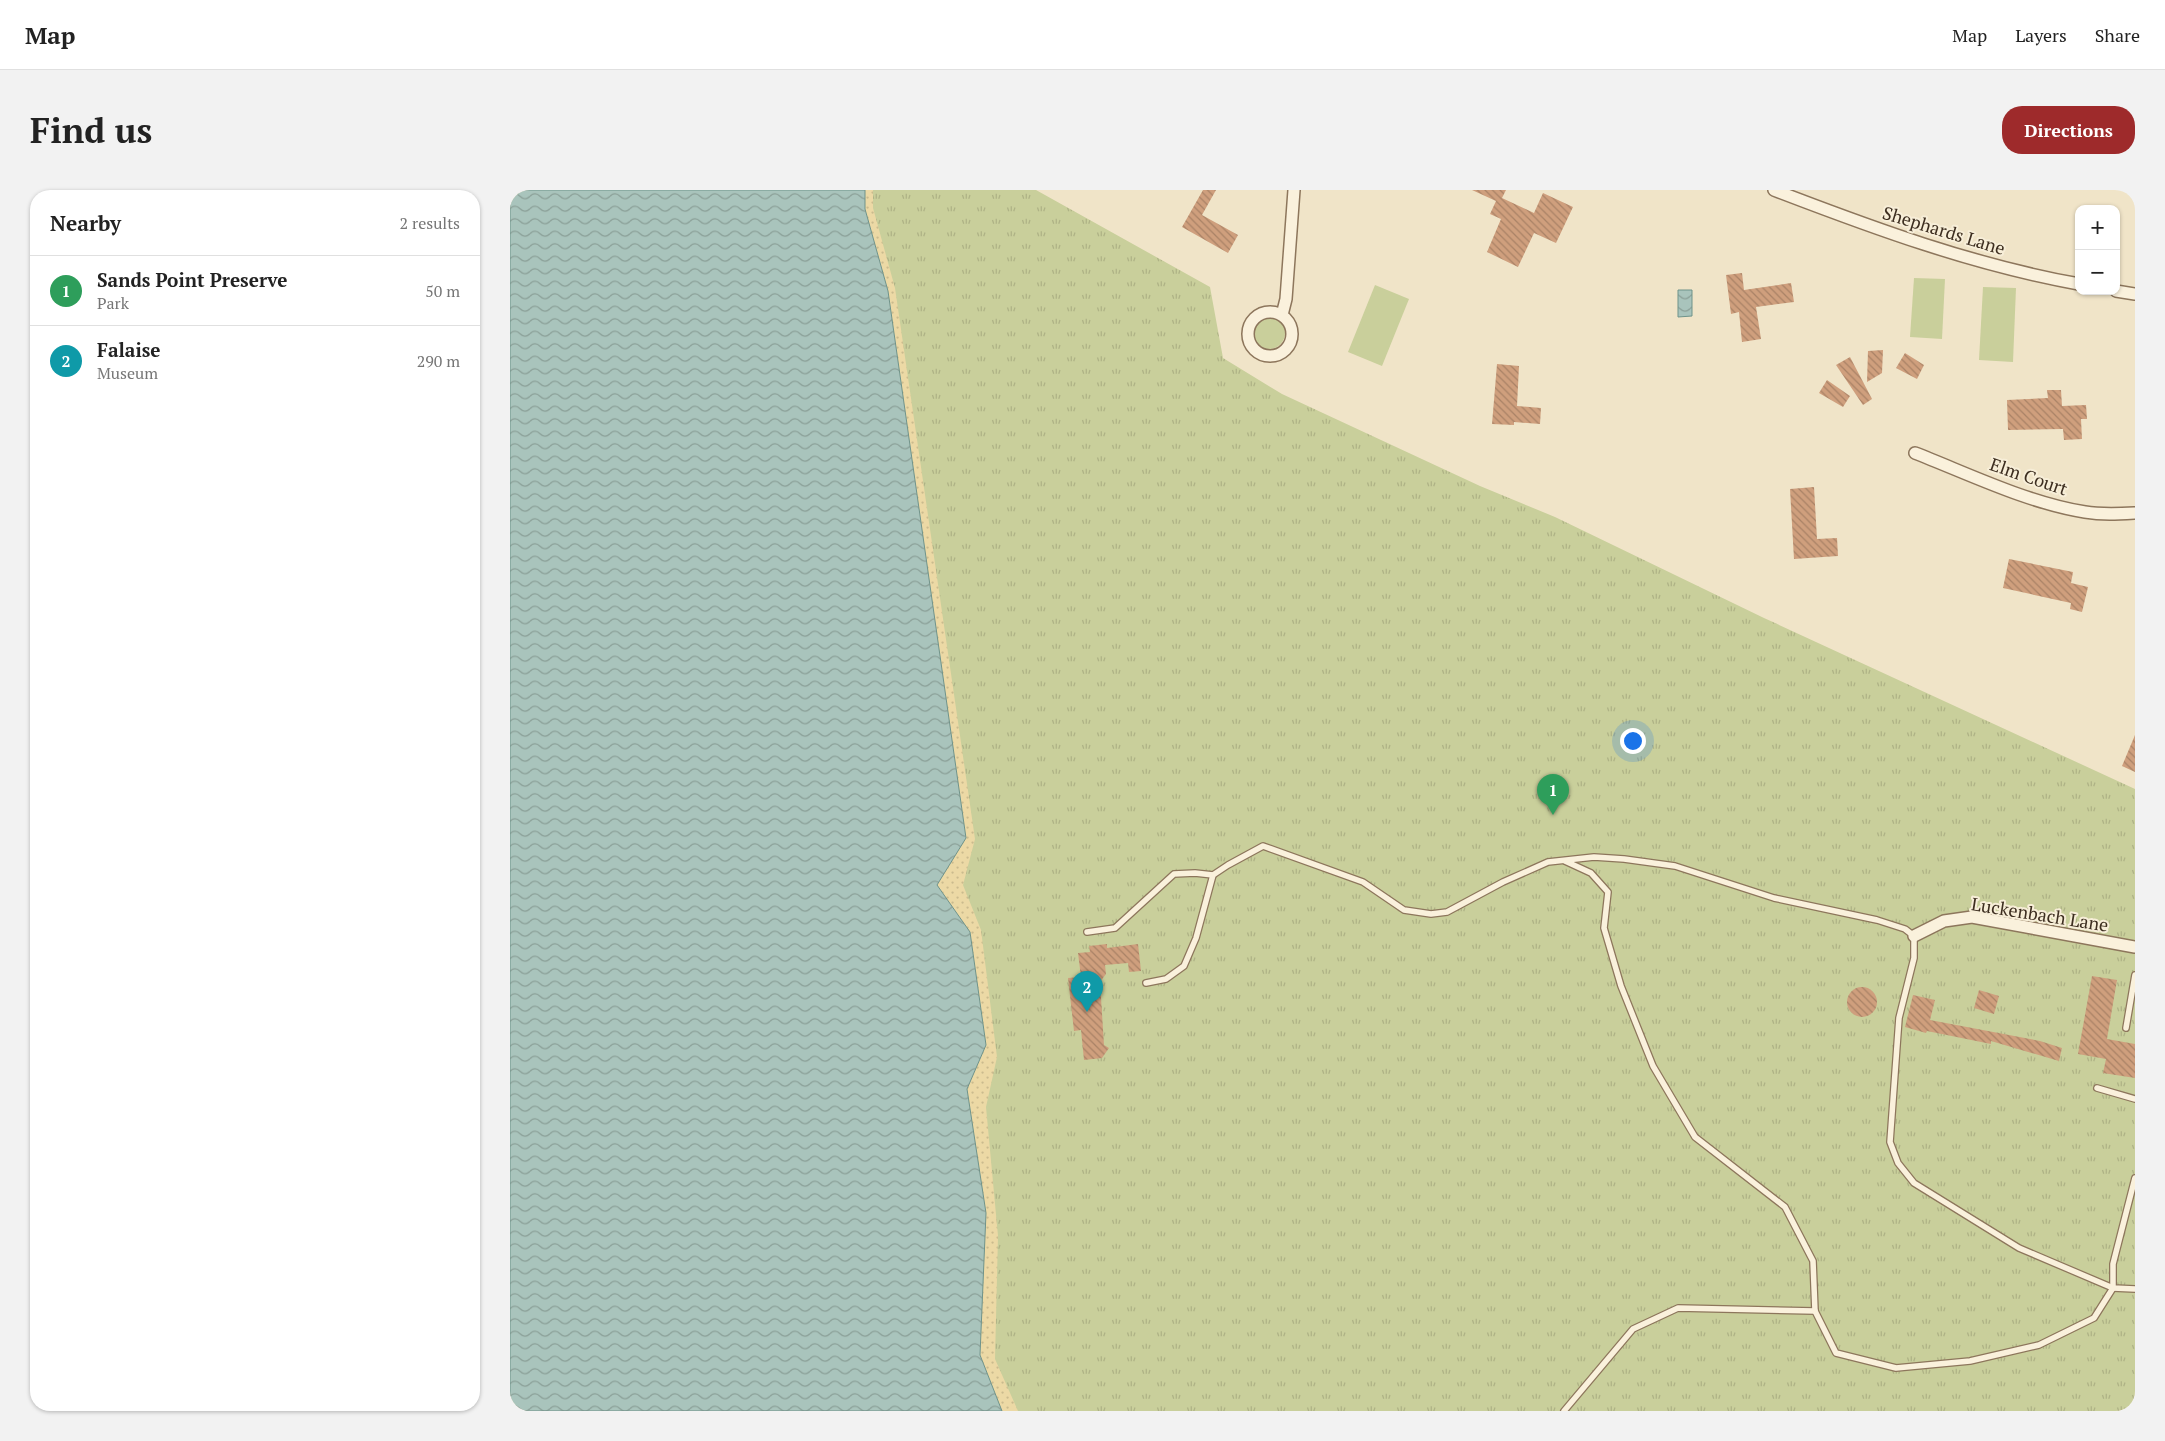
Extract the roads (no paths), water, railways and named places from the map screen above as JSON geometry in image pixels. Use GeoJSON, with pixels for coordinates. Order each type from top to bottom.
{"type":"FeatureCollection","features":[{"type":"Feature","properties":{"kind":"street"},"geometry":{"type":"LineString","coordinates":[[1282,315],[1286,299],[1294,190]]}},
{"type":"Feature","properties":{"kind":"street","name":"Shephards Lane"},"geometry":{"type":"LineString","coordinates":[[1774,190],[1893,235],[1989,264],[2075,283]]}},
{"type":"Feature","properties":{"kind":"street"},"geometry":{"type":"LineString","coordinates":[[2120,292],[2135,294]]}},
{"type":"Feature","properties":{"kind":"street","name":"Elm Court"},"geometry":{"type":"LineString","coordinates":[[1915,453],[2026,496],[2064,508],[2105,514],[2135,513]]}},
{"type":"Feature","properties":{"kind":"street","name":"Luckenbach Lane"},"geometry":{"type":"LineString","coordinates":[[1914,936],[1944,921],[1972,917],[2135,947]]}},
{"type":"Feature","properties":{"kind":"lane"},"geometry":{"type":"LineString","coordinates":[[1087,932],[1115,928],[1174,874],[1195,873],[1213,875],[1264,846],[1363,882],[1404,910],[1431,914],[1447,912],[1503,882],[1548,862],[1594,857],[1675,866],[1774,898],[1877,920],[1905,929],[1914,936],[1914,958],[1899,1018],[1890,1142],[1898,1163],[1914,1183],[2019,1248],[2113,1288],[2135,1289]]}},
{"type":"Feature","properties":{"kind":"lane"},"geometry":{"type":"LineString","coordinates":[[1564,861],[1591,873],[1608,892],[1604,928],[1621,986],[1653,1066],[1695,1137],[1785,1207],[1813,1261],[1815,1311],[1836,1353],[1896,1368],[1970,1361],[2039,1345],[2094,1318],[2113,1288],[2113,1264],[2135,1178]]}},
{"type":"Feature","properties":{"kind":"lane"},"geometry":{"type":"LineString","coordinates":[[1146,984],[1166,979],[1184,966],[1196,938],[1213,875]]}},
{"type":"Feature","properties":{"kind":"lane"},"geometry":{"type":"LineString","coordinates":[[2126,1028],[2135,975]]}},
{"type":"Feature","properties":{"kind":"lane"},"geometry":{"type":"LineString","coordinates":[[2097,1088],[2135,1099]]}},
{"type":"Feature","properties":{"kind":"lane"},"geometry":{"type":"LineString","coordinates":[[1564,1411],[1633,1329],[1678,1308],[1815,1311]]}},
{"type":"Feature","properties":{"kind":"water"},"geometry":{"type":"Polygon","coordinates":[[[510,190],[865,190],[865,209],[888,291],[966,838],[937,885],[970,932],[986,1045],[967,1089],[986,1213],[980,1355],[1002,1411],[510,1411],[510,190]]]}},
{"type":"Feature","properties":{"kind":"water"},"geometry":{"type":"Polygon","coordinates":[[[1678,290],[1692,290],[1692,316],[1678,317],[1678,290]]]}},
{"type":"Feature","properties":{"kind":"place","name":"Sands Point Preserve"},"geometry":{"type":"Point","coordinates":[1553,815]}},
{"type":"Feature","properties":{"kind":"place","name":"Falaise"},"geometry":{"type":"Point","coordinates":[1087,1012]}}]}
